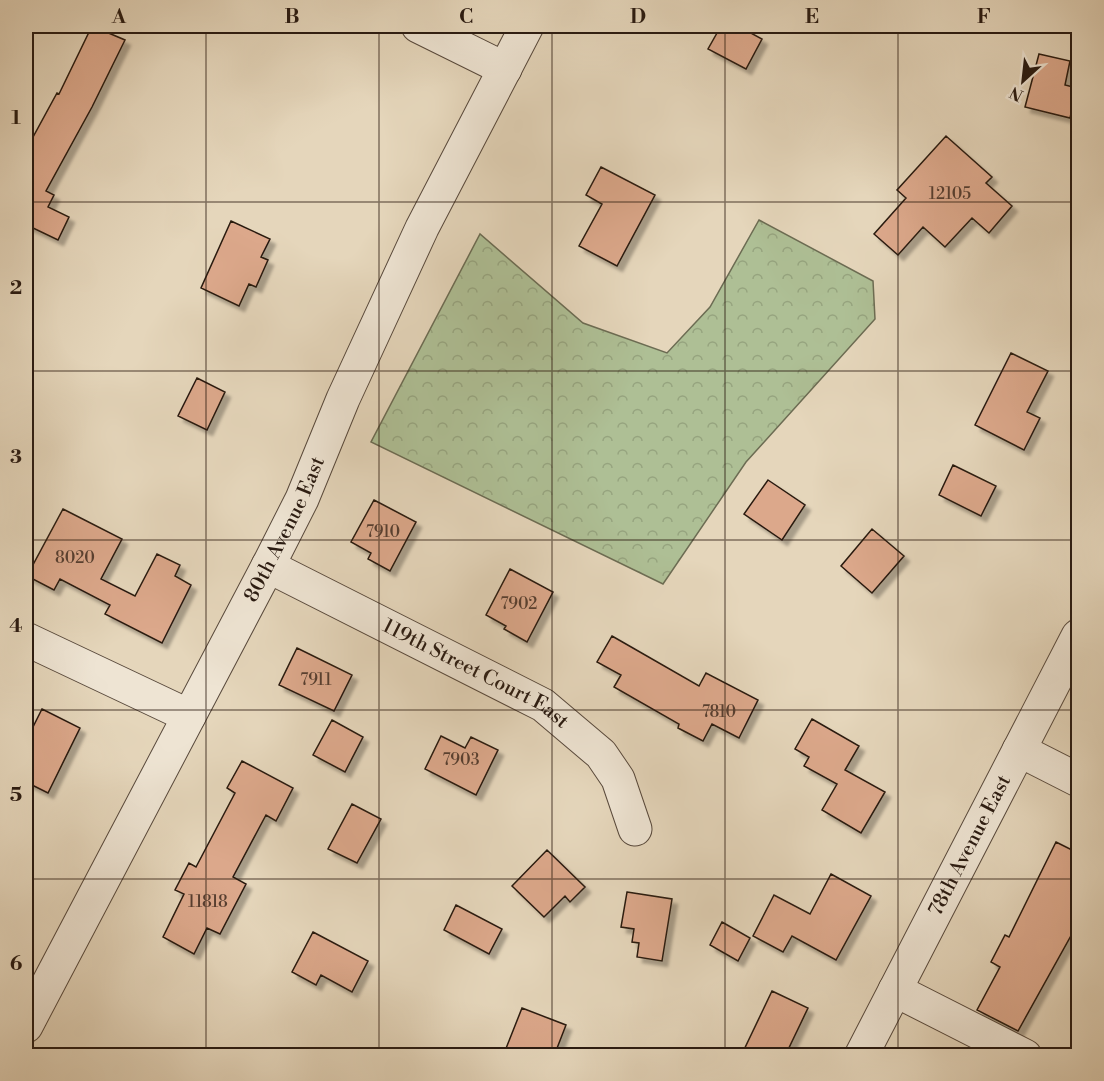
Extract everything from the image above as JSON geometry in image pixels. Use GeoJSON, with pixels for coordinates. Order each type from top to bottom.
{"type":"FeatureCollection","features":[{"type":"Feature","properties":{"kind":"street"},"geometry":{"type":"LineString","coordinates":[[418,26],[505,69]]}},
{"type":"Feature","properties":{"kind":"street","name":"80th Avenue East"},"geometry":{"type":"LineString","coordinates":[[26,1026],[302,499],[343,399],[422,228],[528,26]]}},
{"type":"Feature","properties":{"kind":"street","name":"119th Street Court East"},"geometry":{"type":"LineString","coordinates":[[268,566],[543,705],[601,754],[618,779],[635,829]]}},
{"type":"Feature","properties":{"kind":"street","name":"78th Avenue East"},"geometry":{"type":"LineString","coordinates":[[861,1056],[1078,636]]}},
{"type":"Feature","properties":{"kind":"street"},"geometry":{"type":"LineString","coordinates":[[26,639],[189,716]]}},
{"type":"Feature","properties":{"kind":"street"},"geometry":{"type":"LineString","coordinates":[[1019,750],[1078,780]]}},
{"type":"Feature","properties":{"kind":"street"},"geometry":{"type":"LineString","coordinates":[[895,990],[1025,1056]]}},
{"type":"Feature","properties":{"kind":"green space"},"geometry":{"type":"Polygon","coordinates":[[[759,220],[873,281],[875,319],[746,462],[663,584],[371,442],[480,234],[583,323],[667,353],[710,307],[759,220]]]}},
{"type":"Feature","properties":{"kind":"building"},"geometry":{"type":"Polygon","coordinates":[[[92,26],[125,40],[92,107],[46,191],[54,195],[48,207],[69,217],[58,240],[27,225],[26,228],[26,150],[57,93],[59,94],[92,26]]]}},
{"type":"Feature","properties":{"kind":"building"},"geometry":{"type":"Polygon","coordinates":[[[721,26],[738,26],[762,39],[746,69],[708,49],[721,26]]]}},
{"type":"Feature","properties":{"kind":"building"},"geometry":{"type":"Polygon","coordinates":[[[1039,54],[1070,61],[1065,85],[1077,88],[1070,118],[1025,107],[1039,54]]]}},
{"type":"Feature","properties":{"kind":"building"},"geometry":{"type":"Polygon","coordinates":[[[946,136],[992,177],[986,183],[1012,206],[989,233],[972,218],[945,247],[923,227],[898,255],[874,234],[906,198],[897,190],[946,136]]]}},
{"type":"Feature","properties":{"kind":"building"},"geometry":{"type":"Polygon","coordinates":[[[601,167],[655,195],[617,266],[579,246],[602,204],[586,195],[601,167]]]}},
{"type":"Feature","properties":{"kind":"building"},"geometry":{"type":"Polygon","coordinates":[[[231,221],[270,239],[261,257],[268,260],[256,287],[249,284],[239,306],[201,288],[231,221]]]}},
{"type":"Feature","properties":{"kind":"building"},"geometry":{"type":"Polygon","coordinates":[[[1011,353],[1048,371],[1027,412],[1040,418],[1024,450],[975,425],[1011,353]]]}},
{"type":"Feature","properties":{"kind":"building"},"geometry":{"type":"Polygon","coordinates":[[[197,378],[225,392],[207,430],[178,416],[197,378]]]}},
{"type":"Feature","properties":{"kind":"building"},"geometry":{"type":"Polygon","coordinates":[[[953,465],[996,486],[981,516],[939,495],[953,465]]]}},
{"type":"Feature","properties":{"kind":"building"},"geometry":{"type":"Polygon","coordinates":[[[768,480],[805,505],[782,540],[744,514],[768,480]]]}},
{"type":"Feature","properties":{"kind":"building"},"geometry":{"type":"Polygon","coordinates":[[[374,500],[416,522],[390,571],[368,559],[371,553],[351,542],[374,500]]]}},
{"type":"Feature","properties":{"kind":"building"},"geometry":{"type":"Polygon","coordinates":[[[63,509],[122,539],[101,579],[135,596],[157,554],[180,565],[175,576],[191,585],[162,643],[105,614],[110,605],[60,579],[54,590],[27,576],[63,509]]]}},
{"type":"Feature","properties":{"kind":"building"},"geometry":{"type":"Polygon","coordinates":[[[872,529],[904,556],[872,593],[841,566],[872,529]]]}},
{"type":"Feature","properties":{"kind":"building"},"geometry":{"type":"Polygon","coordinates":[[[510,569],[553,592],[527,642],[504,629],[506,626],[486,615],[510,569]]]}},
{"type":"Feature","properties":{"kind":"building"},"geometry":{"type":"Polygon","coordinates":[[[612,636],[699,686],[706,673],[758,700],[739,738],[712,724],[703,741],[678,728],[679,724],[614,687],[621,675],[597,662],[612,636]]]}},
{"type":"Feature","properties":{"kind":"building"},"geometry":{"type":"Polygon","coordinates":[[[297,648],[352,675],[334,711],[279,685],[297,648]]]}},
{"type":"Feature","properties":{"kind":"building"},"geometry":{"type":"Polygon","coordinates":[[[42,709],[80,728],[48,793],[26,782],[26,741],[42,709]]]}},
{"type":"Feature","properties":{"kind":"building"},"geometry":{"type":"Polygon","coordinates":[[[812,719],[859,746],[845,770],[885,792],[861,833],[822,810],[837,784],[804,766],[809,757],[795,749],[812,719]]]}},
{"type":"Feature","properties":{"kind":"building"},"geometry":{"type":"Polygon","coordinates":[[[332,720],[363,737],[345,772],[313,755],[332,720]]]}},
{"type":"Feature","properties":{"kind":"building"},"geometry":{"type":"Polygon","coordinates":[[[441,736],[465,748],[471,737],[498,750],[476,795],[425,769],[441,736]]]}},
{"type":"Feature","properties":{"kind":"building"},"geometry":{"type":"Polygon","coordinates":[[[242,761],[293,788],[276,821],[266,815],[233,877],[246,884],[220,934],[207,928],[194,954],[163,937],[184,894],[175,890],[189,863],[196,867],[235,793],[227,788],[242,761]]]}},
{"type":"Feature","properties":{"kind":"building"},"geometry":{"type":"Polygon","coordinates":[[[352,804],[381,819],[357,863],[328,849],[352,804]]]}},
{"type":"Feature","properties":{"kind":"building"},"geometry":{"type":"Polygon","coordinates":[[[1056,842],[1078,853],[1078,923],[1018,1031],[977,1010],[1000,967],[991,962],[1005,935],[1009,937],[1056,842]]]}},
{"type":"Feature","properties":{"kind":"building"},"geometry":{"type":"Polygon","coordinates":[[[547,850],[585,887],[570,902],[565,896],[544,917],[512,886],[547,850]]]}},
{"type":"Feature","properties":{"kind":"building"},"geometry":{"type":"Polygon","coordinates":[[[831,874],[871,896],[836,960],[792,936],[783,952],[753,936],[774,895],[810,914],[831,874]]]}},
{"type":"Feature","properties":{"kind":"building"},"geometry":{"type":"Polygon","coordinates":[[[627,892],[672,899],[662,961],[637,957],[639,943],[632,942],[634,929],[621,927],[627,892]]]}},
{"type":"Feature","properties":{"kind":"building"},"geometry":{"type":"Polygon","coordinates":[[[456,905],[502,929],[489,954],[444,930],[456,905]]]}},
{"type":"Feature","properties":{"kind":"building"},"geometry":{"type":"Polygon","coordinates":[[[722,922],[750,938],[738,961],[710,945],[722,922]]]}},
{"type":"Feature","properties":{"kind":"building"},"geometry":{"type":"Polygon","coordinates":[[[313,932],[368,961],[352,992],[321,975],[316,985],[292,972],[313,932]]]}},
{"type":"Feature","properties":{"kind":"building"},"geometry":{"type":"Polygon","coordinates":[[[772,991],[808,1008],[785,1056],[741,1056],[772,991]]]}},
{"type":"Feature","properties":{"kind":"building"},"geometry":{"type":"Polygon","coordinates":[[[522,1008],[566,1025],[554,1056],[503,1056],[522,1008]]]}}]}
